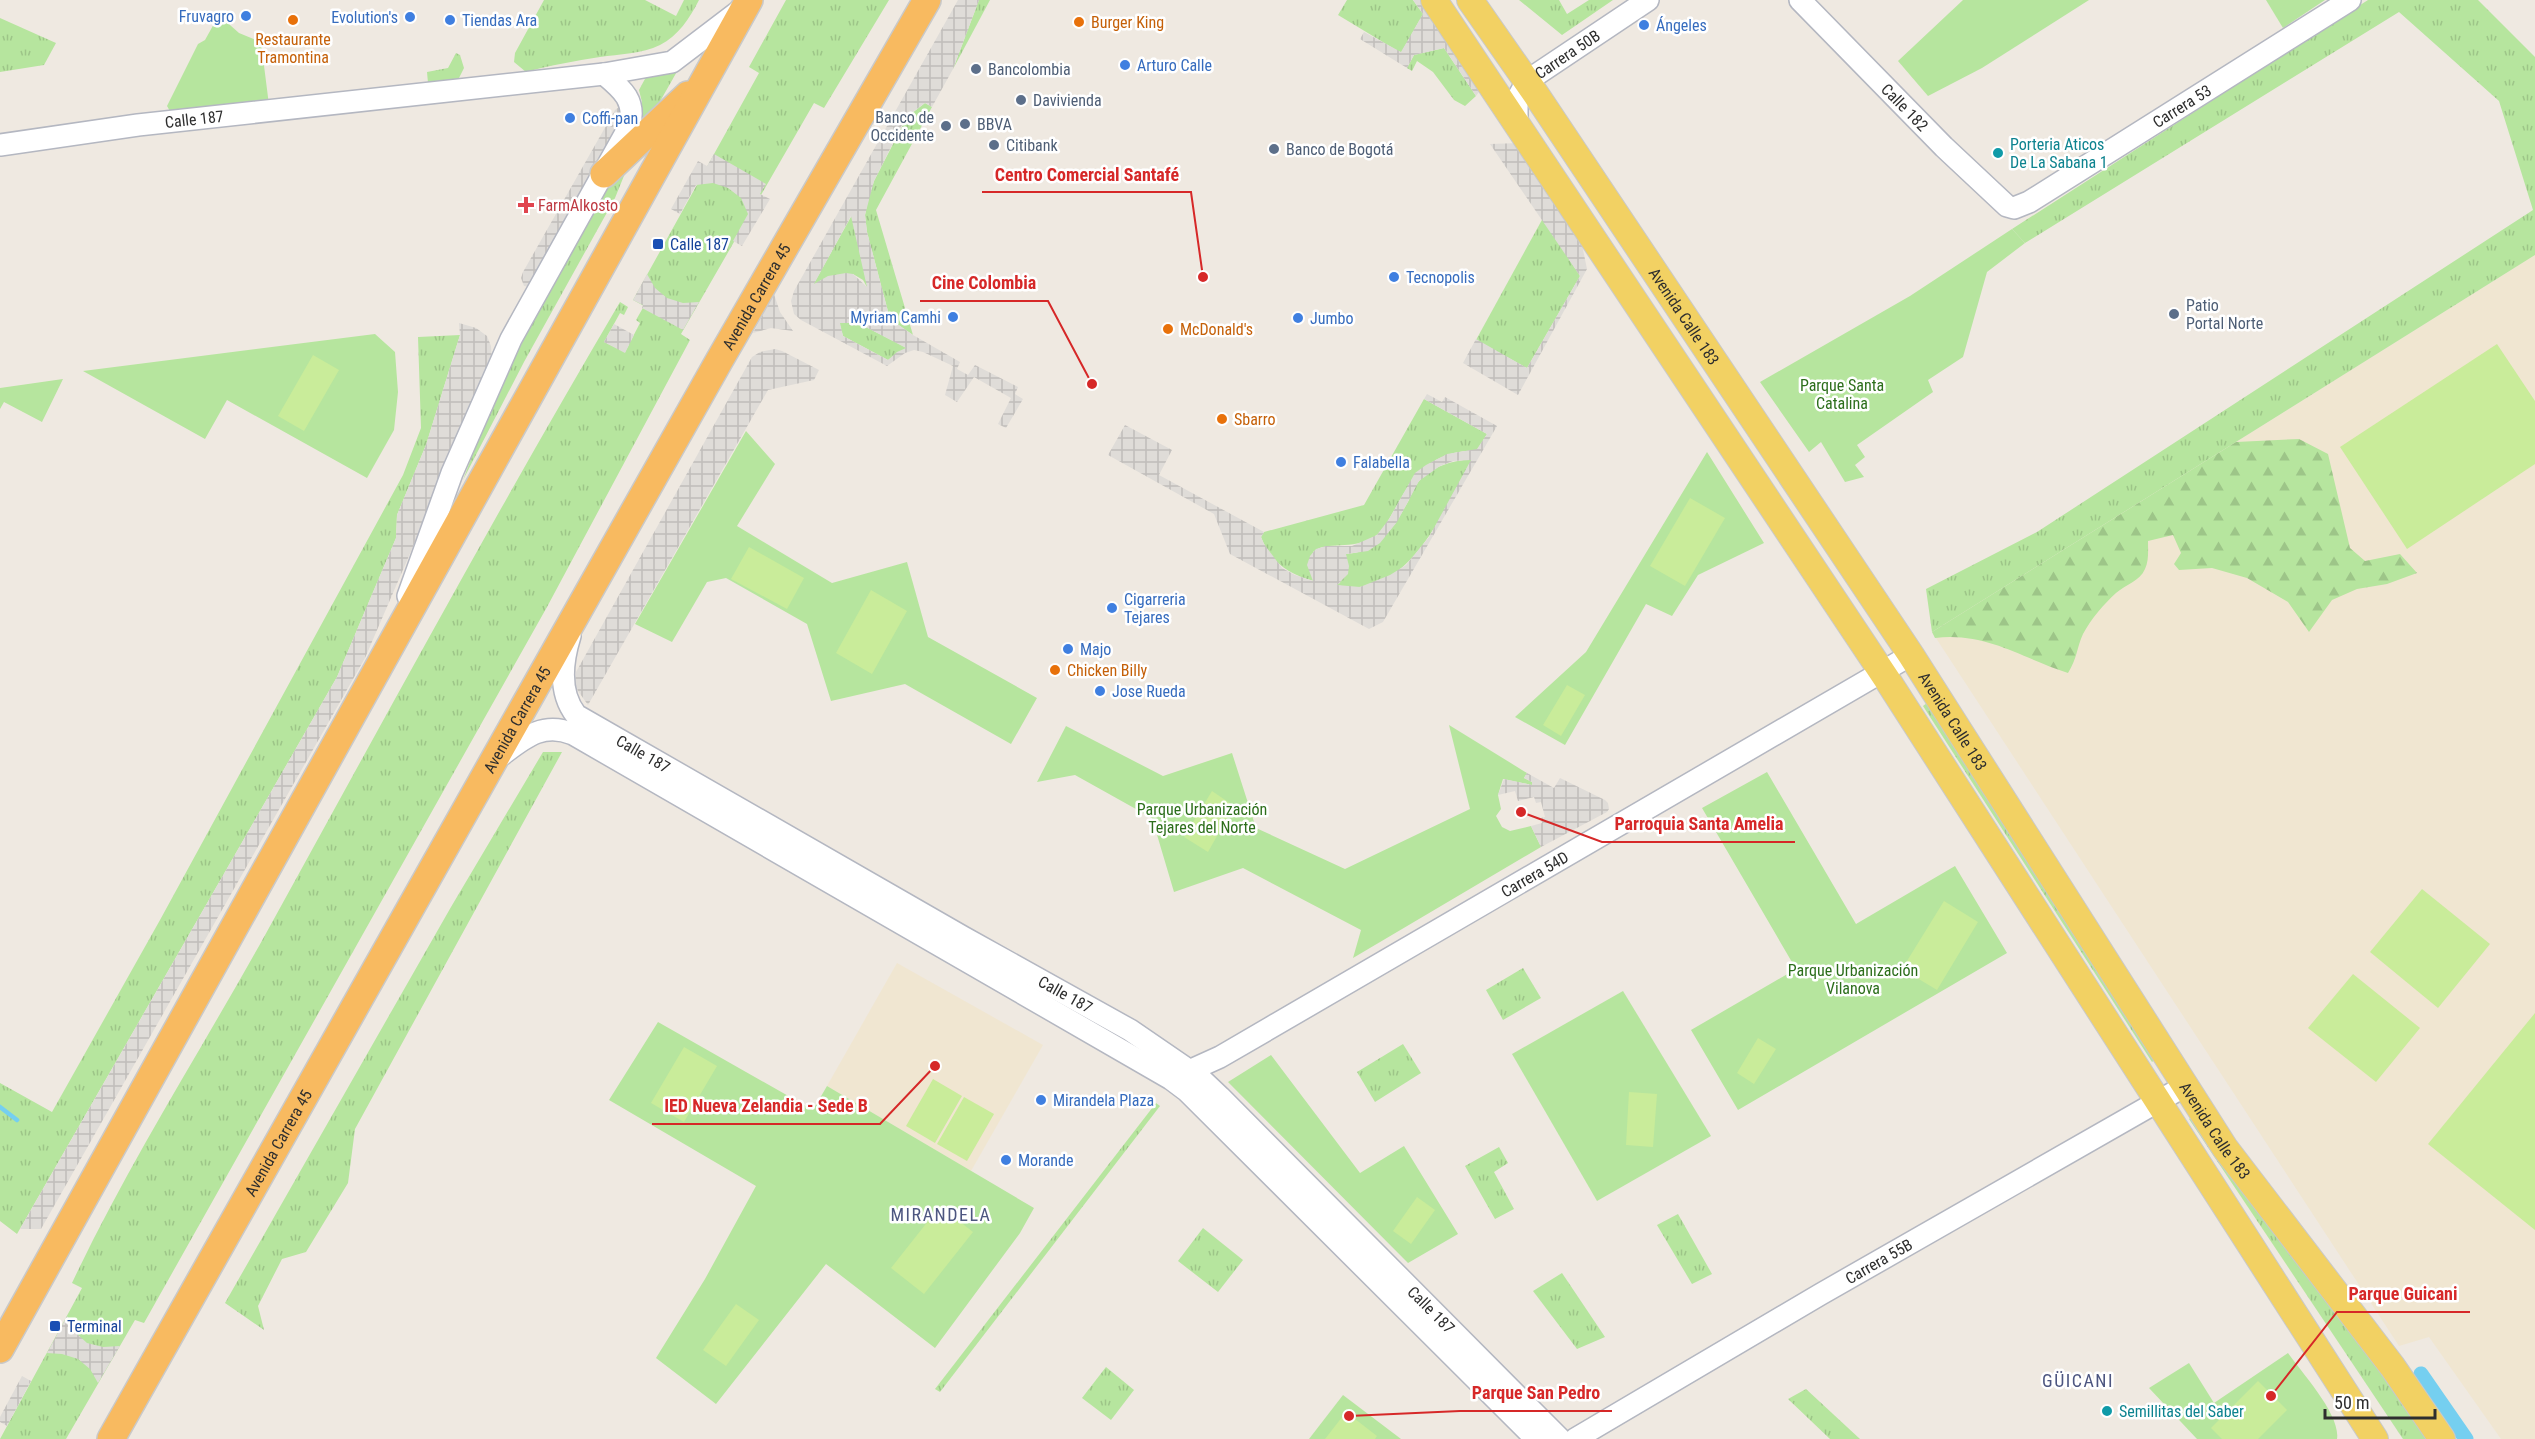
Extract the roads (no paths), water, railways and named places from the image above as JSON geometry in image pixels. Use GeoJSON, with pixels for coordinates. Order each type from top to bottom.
{"type":"FeatureCollection","features":[{"type":"Feature","properties":{"kind":"highway","name":"Avenida Carrera 45"},"geometry":{"type":"LineString","coordinates":[[111,1439],[491,762],[577,615],[771,269],[927,0]]}},
{"type":"Feature","properties":{"kind":"highway"},"geometry":{"type":"LineString","coordinates":[[0,1349],[748,3]]}},
{"type":"Feature","properties":{"kind":"highway"},"geometry":{"type":"LineString","coordinates":[[604,174],[706,78]]}},
{"type":"Feature","properties":{"kind":"main road","name":"Avenida Calle 183"},"geometry":{"type":"LineString","coordinates":[[1434,0],[1882,672],[2375,1439]]}},
{"type":"Feature","properties":{"kind":"main road","name":"Avenida Calle 183"},"geometry":{"type":"LineString","coordinates":[[1470,0],[1527,81],[1911,655],[2239,1168],[2392,1366],[2440,1437]]}},
{"type":"Feature","properties":{"kind":"main road"},"geometry":{"type":"LineString","coordinates":[[2307,1333],[2358,1388],[2391,1439]]}},
{"type":"Feature","properties":{"kind":"street","name":"Carrera 50B"},"geometry":{"type":"LineString","coordinates":[[1517,126],[1517,99],[1527,81],[1648,0]]}},
{"type":"Feature","properties":{"kind":"street","name":"Calle 182"},"geometry":{"type":"LineString","coordinates":[[1800,0],[1959,162],[2007,206],[2014,208]]}},
{"type":"Feature","properties":{"kind":"street","name":"Carrera 53"},"geometry":{"type":"LineString","coordinates":[[2014,208],[2029,202],[2350,0]]}},
{"type":"Feature","properties":{"kind":"street","name":"Calle 187"},"geometry":{"type":"LineString","coordinates":[[0,145],[138,125],[604,74],[672,62],[748,3]]}},
{"type":"Feature","properties":{"kind":"street"},"geometry":{"type":"LineString","coordinates":[[388,649],[452,473],[511,339],[629,127],[632,108],[624,92],[604,74]]}},
{"type":"Feature","properties":{"kind":"street","name":"Calle 187"},"geometry":{"type":"LineString","coordinates":[[577,615],[566,652],[564,688],[572,709],[583,720],[1158,1047],[1186,1080],[1536,1439]]}},
{"type":"Feature","properties":{"kind":"street","name":"Carrera 54D"},"geometry":{"type":"LineString","coordinates":[[1186,1080],[1220,1057],[1911,655]]}},
{"type":"Feature","properties":{"kind":"street","name":"Calle 187"},"geometry":{"type":"LineString","coordinates":[[491,762],[521,740],[544,729],[555,728],[573,734],[1186,1080],[1560,1439]]}},
{"type":"Feature","properties":{"kind":"street","name":"Carrera 55B"},"geometry":{"type":"LineString","coordinates":[[1575,1439],[2185,1086]]}},
{"type":"Feature","properties":{"kind":"waterway"},"geometry":{"type":"LineString","coordinates":[[0,1107],[17,1120]]}},
{"type":"Feature","properties":{"kind":"waterway"},"geometry":{"type":"LineString","coordinates":[[2421,1374],[2466,1439]]}},
{"type":"Feature","properties":{"kind":"place","name":"Fruvagro"},"geometry":{"type":"Point","coordinates":[246,16]}},
{"type":"Feature","properties":{"kind":"place","name":"Evolution's"},"geometry":{"type":"Point","coordinates":[410,17]}},
{"type":"Feature","properties":{"kind":"place","name":"Restaurante Tramontina"},"geometry":{"type":"Point","coordinates":[293,20]}},
{"type":"Feature","properties":{"kind":"place","name":"Tiendas Ara"},"geometry":{"type":"Point","coordinates":[450,20]}},
{"type":"Feature","properties":{"kind":"place","name":"Burger King"},"geometry":{"type":"Point","coordinates":[1079,22]}},
{"type":"Feature","properties":{"kind":"place","name":"Ángeles"},"geometry":{"type":"Point","coordinates":[1644,25]}},
{"type":"Feature","properties":{"kind":"place","name":"Arturo Calle"},"geometry":{"type":"Point","coordinates":[1125,65]}},
{"type":"Feature","properties":{"kind":"place","name":"Bancolombia"},"geometry":{"type":"Point","coordinates":[976,69]}},
{"type":"Feature","properties":{"kind":"place","name":"Davivienda"},"geometry":{"type":"Point","coordinates":[1021,100]}},
{"type":"Feature","properties":{"kind":"place","name":"Coffi-pan"},"geometry":{"type":"Point","coordinates":[570,118]}},
{"type":"Feature","properties":{"kind":"place","name":"BBVA"},"geometry":{"type":"Point","coordinates":[965,124]}},
{"type":"Feature","properties":{"kind":"place","name":"Banco de Occidente"},"geometry":{"type":"Point","coordinates":[946,126]}},
{"type":"Feature","properties":{"kind":"place","name":"Citibank"},"geometry":{"type":"Point","coordinates":[994,145]}},
{"type":"Feature","properties":{"kind":"place","name":"Banco de Bogotá"},"geometry":{"type":"Point","coordinates":[1274,149]}},
{"type":"Feature","properties":{"kind":"place","name":"Porteria Aticos De La Sabana 1"},"geometry":{"type":"Point","coordinates":[1998,153]}},
{"type":"Feature","properties":{"kind":"place","name":"FarmAlkosto"},"geometry":{"type":"Point","coordinates":[526,205]}},
{"type":"Feature","properties":{"kind":"place","name":"Calle 187"},"geometry":{"type":"Point","coordinates":[658,244]}},
{"type":"Feature","properties":{"kind":"place","name":"Centro Comercial Santafé"},"geometry":{"type":"Point","coordinates":[1203,277]}},
{"type":"Feature","properties":{"kind":"place","name":"Tecnopolis"},"geometry":{"type":"Point","coordinates":[1394,277]}},
{"type":"Feature","properties":{"kind":"place","name":"Patio Portal Norte"},"geometry":{"type":"Point","coordinates":[2174,314]}},
{"type":"Feature","properties":{"kind":"place","name":"Myriam Camhi"},"geometry":{"type":"Point","coordinates":[953,317]}},
{"type":"Feature","properties":{"kind":"place","name":"Jumbo"},"geometry":{"type":"Point","coordinates":[1298,318]}},
{"type":"Feature","properties":{"kind":"place","name":"McDonald's"},"geometry":{"type":"Point","coordinates":[1168,329]}},
{"type":"Feature","properties":{"kind":"place","name":"Cine Colombia"},"geometry":{"type":"Point","coordinates":[1092,384]}},
{"type":"Feature","properties":{"kind":"place","name":"Sbarro"},"geometry":{"type":"Point","coordinates":[1222,419]}},
{"type":"Feature","properties":{"kind":"place","name":"Falabella"},"geometry":{"type":"Point","coordinates":[1341,462]}},
{"type":"Feature","properties":{"kind":"place","name":"Cigarreria Tejares"},"geometry":{"type":"Point","coordinates":[1112,608]}},
{"type":"Feature","properties":{"kind":"place","name":"Majo"},"geometry":{"type":"Point","coordinates":[1068,649]}},
{"type":"Feature","properties":{"kind":"place","name":"Chicken Billy"},"geometry":{"type":"Point","coordinates":[1055,670]}},
{"type":"Feature","properties":{"kind":"place","name":"Jose Rueda"},"geometry":{"type":"Point","coordinates":[1100,691]}},
{"type":"Feature","properties":{"kind":"place","name":"Parroquia Santa Amelia"},"geometry":{"type":"Point","coordinates":[1521,812]}},
{"type":"Feature","properties":{"kind":"place","name":"IED Nueva Zelandia - Sede B"},"geometry":{"type":"Point","coordinates":[935,1066]}},
{"type":"Feature","properties":{"kind":"place","name":"Mirandela Plaza"},"geometry":{"type":"Point","coordinates":[1041,1100]}},
{"type":"Feature","properties":{"kind":"place","name":"Morande"},"geometry":{"type":"Point","coordinates":[1006,1160]}},
{"type":"Feature","properties":{"kind":"place","name":"Terminal"},"geometry":{"type":"Point","coordinates":[55,1326]}},
{"type":"Feature","properties":{"kind":"place","name":"Parque Guicani"},"geometry":{"type":"Point","coordinates":[2271,1396]}},
{"type":"Feature","properties":{"kind":"place","name":"Semillitas del Saber"},"geometry":{"type":"Point","coordinates":[2107,1411]}},
{"type":"Feature","properties":{"kind":"place","name":"Parque San Pedro"},"geometry":{"type":"Point","coordinates":[1349,1416]}},
{"type":"Feature","properties":{"kind":"district","name":"MIRANDELA"},"geometry":{"type":"Point","coordinates":[941,1215]}},
{"type":"Feature","properties":{"kind":"district","name":"GÜICANI"},"geometry":{"type":"Point","coordinates":[2078,1381]}},
{"type":"Feature","properties":{"kind":"park label","name":"Parque Santa Catalina"},"geometry":{"type":"Point","coordinates":[1842,394]}},
{"type":"Feature","properties":{"kind":"park label","name":"Parque Urbanización Tejares del Norte"},"geometry":{"type":"Point","coordinates":[1202,818]}},
{"type":"Feature","properties":{"kind":"park label","name":"Parque Urbanización Vilanova"},"geometry":{"type":"Point","coordinates":[1853,979]}}]}
